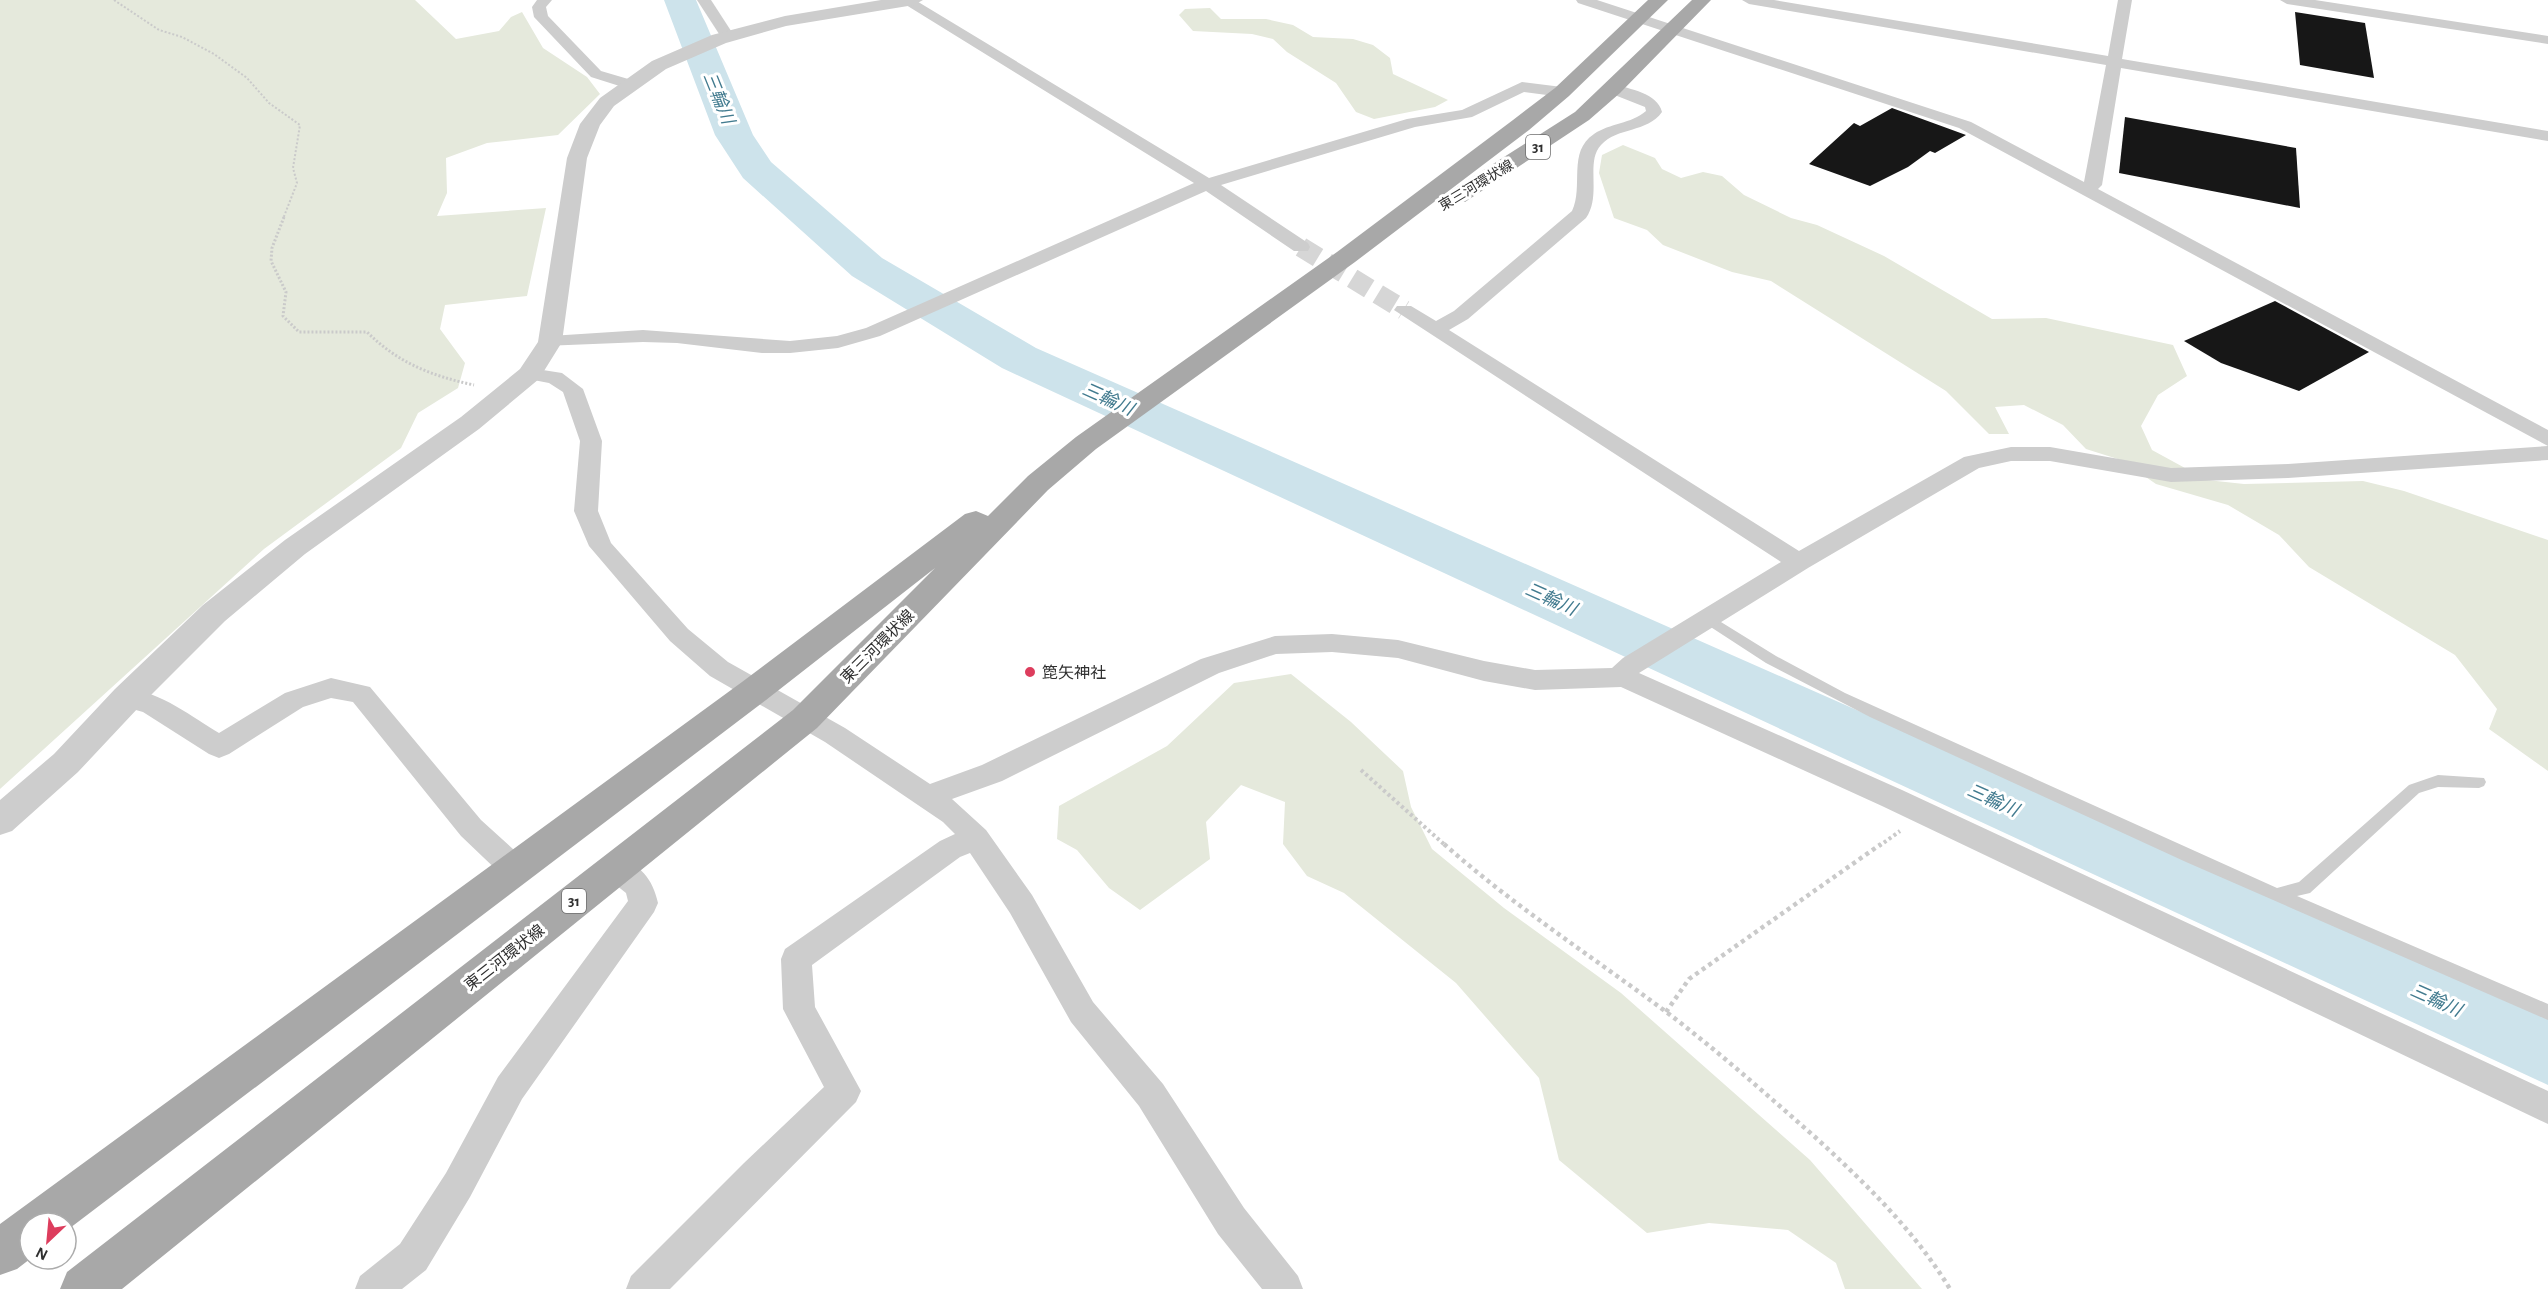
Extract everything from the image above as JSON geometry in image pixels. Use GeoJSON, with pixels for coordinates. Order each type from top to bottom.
{"type":"FeatureCollection","features":[{"type":"Feature","properties":{"kind":"main road","name":"東三河環状線"},"geometry":{"type":"LineString","coordinates":[[85,1289],[805,719],[1038,483],[1086,443],[1346,257],[1562,92],[1659,0]]}},
{"type":"Feature","properties":{"kind":"main road","name":"東三河環状線"},"geometry":{"type":"LineString","coordinates":[[1346,257],[1419,220],[1494,175],[1582,116],[1613,89],[1702,0]]}},
{"type":"Feature","properties":{"kind":"main road","name":"東三河環状線"},"geometry":{"type":"LineString","coordinates":[[55,1211],[754,691],[984,515],[1038,483]]}},
{"type":"Feature","properties":{"kind":"main road"},"geometry":{"type":"LineString","coordinates":[[0,1252],[18,1239]]}},
{"type":"Feature","properties":{"kind":"street"},"geometry":{"type":"LineString","coordinates":[[545,0],[539,7],[541,17],[596,74],[629,84]]}},
{"type":"Feature","properties":{"kind":"street"},"geometry":{"type":"LineString","coordinates":[[704,0],[724,38]]}},
{"type":"Feature","properties":{"kind":"street"},"geometry":{"type":"LineString","coordinates":[[0,821],[66,763],[127,698],[214,613],[295,547],[470,423],[530,374],[550,342],[577,158],[590,124],[607,102],[629,84],[676,57],[724,38],[785,21],[909,0],[1207,184],[1301,247]]}},
{"type":"Feature","properties":{"kind":"street"},"geometry":{"type":"LineString","coordinates":[[1582,0],[1965,125],[2548,439]]}},
{"type":"Feature","properties":{"kind":"street"},"geometry":{"type":"LineString","coordinates":[[1749,0],[2548,136]]}},
{"type":"Feature","properties":{"kind":"street"},"geometry":{"type":"LineString","coordinates":[[2085,188],[2093,185],[2112,62],[2125,0]]}},
{"type":"Feature","properties":{"kind":"street"},"geometry":{"type":"LineString","coordinates":[[2287,0],[2548,40]]}},
{"type":"Feature","properties":{"kind":"street"},"geometry":{"type":"LineString","coordinates":[[550,342],[643,336],[677,337],[762,347],[790,347],[838,342],[873,332],[1207,184],[1413,122],[1466,114],[1522,87],[1562,92]]}},
{"type":"Feature","properties":{"kind":"street"},"geometry":{"type":"LineString","coordinates":[[1435,330],[1461,315],[1580,214],[1586,196],[1584,164],[1591,146],[1619,127],[1649,118],[1654,112],[1652,105],[1638,97],[1613,89]]}},
{"type":"Feature","properties":{"kind":"street"},"geometry":{"type":"LineString","coordinates":[[1404,310],[1799,562]]}},
{"type":"Feature","properties":{"kind":"street"},"geometry":{"type":"LineString","coordinates":[[530,374],[555,377],[572,389],[581,408],[591,441],[586,511],[601,546],[679,635],[719,669],[754,691],[835,735],[953,814],[976,838],[1021,904],[1082,1012],[1151,1095],[1231,1221],[1285,1289]]}},
{"type":"Feature","properties":{"kind":"street"},"geometry":{"type":"LineString","coordinates":[[930,798],[945,789],[992,773],[1210,666],[1275,645],[1332,643],[1398,649],[1484,671],[1535,680],[1627,671],[1799,562],[1972,462],[2011,454],[2050,454],[2170,475],[2288,471],[2548,453]]}},
{"type":"Feature","properties":{"kind":"street"},"geometry":{"type":"LineString","coordinates":[[1627,671],[1646,685],[1723,724],[1892,798],[2548,1108]]}},
{"type":"Feature","properties":{"kind":"street"},"geometry":{"type":"LineString","coordinates":[[127,698],[152,705],[219,747],[294,700],[331,688],[361,694],[471,828],[514,869]]}},
{"type":"Feature","properties":{"kind":"street"},"geometry":{"type":"LineString","coordinates":[[644,1289],[756,1175],[844,1091],[799,1009],[796,959],[950,849],[976,838]]}},
{"type":"Feature","properties":{"kind":"street"},"geometry":{"type":"LineString","coordinates":[[374,1289],[413,1257],[458,1185],[510,1088],[643,903],[640,887],[616,868]]}},
{"type":"Feature","properties":{"kind":"lane"},"geometry":{"type":"LineString","coordinates":[[1700,623],[1883,716],[2123,828],[2548,1012]]}},
{"type":"Feature","properties":{"kind":"lane"},"geometry":{"type":"LineString","coordinates":[[2278,894],[2304,888],[2414,789],[2438,781],[2479,782]]}},
{"type":"Feature","properties":{"kind":"path"},"geometry":{"type":"LineString","coordinates":[[114,0],[159,30],[182,37],[214,54],[247,78],[269,103],[300,125],[293,168],[297,183],[272,248],[271,261],[286,292],[283,316],[299,332],[367,332],[385,352],[437,378],[484,387],[530,374]]}},
{"type":"Feature","properties":{"kind":"path"},"geometry":{"type":"LineString","coordinates":[[1361,770],[1450,849],[1542,923],[1666,1012],[1749,1078],[1874,1191],[1928,1253],[1950,1289]]}},
{"type":"Feature","properties":{"kind":"path"},"geometry":{"type":"LineString","coordinates":[[1666,1012],[1689,979],[1905,828],[1906,811],[1892,798]]}},
{"type":"Feature","properties":{"kind":"shaded area"},"geometry":{"type":"Polygon","coordinates":[[[0,0],[415,0],[456,39],[499,31],[511,17],[522,12],[543,48],[587,77],[600,94],[558,135],[487,143],[446,158],[447,193],[437,216],[546,208],[527,296],[445,305],[440,329],[465,363],[458,388],[418,413],[401,448],[264,549],[0,789],[0,0]]]}},
{"type":"Feature","properties":{"kind":"shaded area"},"geometry":{"type":"Polygon","coordinates":[[[1210,8],[1221,19],[1266,19],[1293,25],[1313,37],[1353,39],[1373,45],[1390,58],[1393,74],[1448,100],[1435,107],[1374,119],[1356,112],[1336,83],[1287,52],[1273,39],[1252,34],[1193,31],[1179,15],[1185,9],[1210,8]]]}},
{"type":"Feature","properties":{"kind":"shaded area"},"geometry":{"type":"Polygon","coordinates":[[[1623,145],[1655,158],[1662,169],[1681,178],[1703,172],[1722,176],[1744,195],[1791,218],[1817,225],[1884,256],[1992,319],[2046,318],[2173,345],[2187,376],[2158,395],[2141,426],[2152,450],[2207,480],[2244,484],[2363,481],[2404,491],[2548,540],[2548,771],[2489,729],[2497,709],[2455,655],[2309,567],[2279,535],[2228,505],[2156,484],[2121,460],[2086,449],[2063,425],[2024,405],[1995,407],[2009,434],[1989,434],[1946,391],[1771,281],[1732,272],[1663,245],[1647,230],[1614,218],[1599,173],[1602,155],[1623,145]]]}},
{"type":"Feature","properties":{"kind":"shaded area"},"geometry":{"type":"Polygon","coordinates":[[[1291,674],[1351,722],[1403,771],[1411,807],[1432,849],[1504,908],[1621,993],[1810,1160],[1922,1289],[1845,1289],[1836,1263],[1788,1230],[1709,1223],[1647,1233],[1559,1160],[1539,1078],[1456,983],[1344,893],[1307,876],[1283,844],[1285,802],[1241,785],[1206,822],[1210,859],[1140,910],[1109,888],[1077,850],[1057,839],[1059,806],[1167,746],[1234,683],[1291,674]]]}},
{"type":"Feature","properties":{"kind":"building"},"geometry":{"type":"Polygon","coordinates":[[[2295,12],[2365,23],[2374,78],[2300,65],[2295,12]]]}},
{"type":"Feature","properties":{"kind":"building"},"geometry":{"type":"Polygon","coordinates":[[[1892,108],[1966,135],[1935,153],[1930,151],[1908,167],[1870,186],[1809,164],[1854,123],[1860,126],[1892,108]]]}},
{"type":"Feature","properties":{"kind":"building"},"geometry":{"type":"Polygon","coordinates":[[[2125,117],[2296,148],[2300,208],[2119,173],[2125,117]]]}},
{"type":"Feature","properties":{"kind":"building"},"geometry":{"type":"Polygon","coordinates":[[[2275,301],[2369,352],[2299,391],[2221,363],[2184,341],[2275,301]]]}},
{"type":"Feature","properties":{"kind":"waterway","name":"三輪川"},"geometry":{"type":"LineString","coordinates":[[680,0],[734,135],[757,170],[867,267],[1019,358],[2548,1051]]}},
{"type":"Feature","properties":{"kind":"tunnel"},"geometry":{"type":"LineString","coordinates":[[1301,247],[1404,310]]}},
{"type":"Feature","properties":{"kind":"place","name":"箆矢神社"},"geometry":{"type":"Point","coordinates":[1030,672]}}]}
